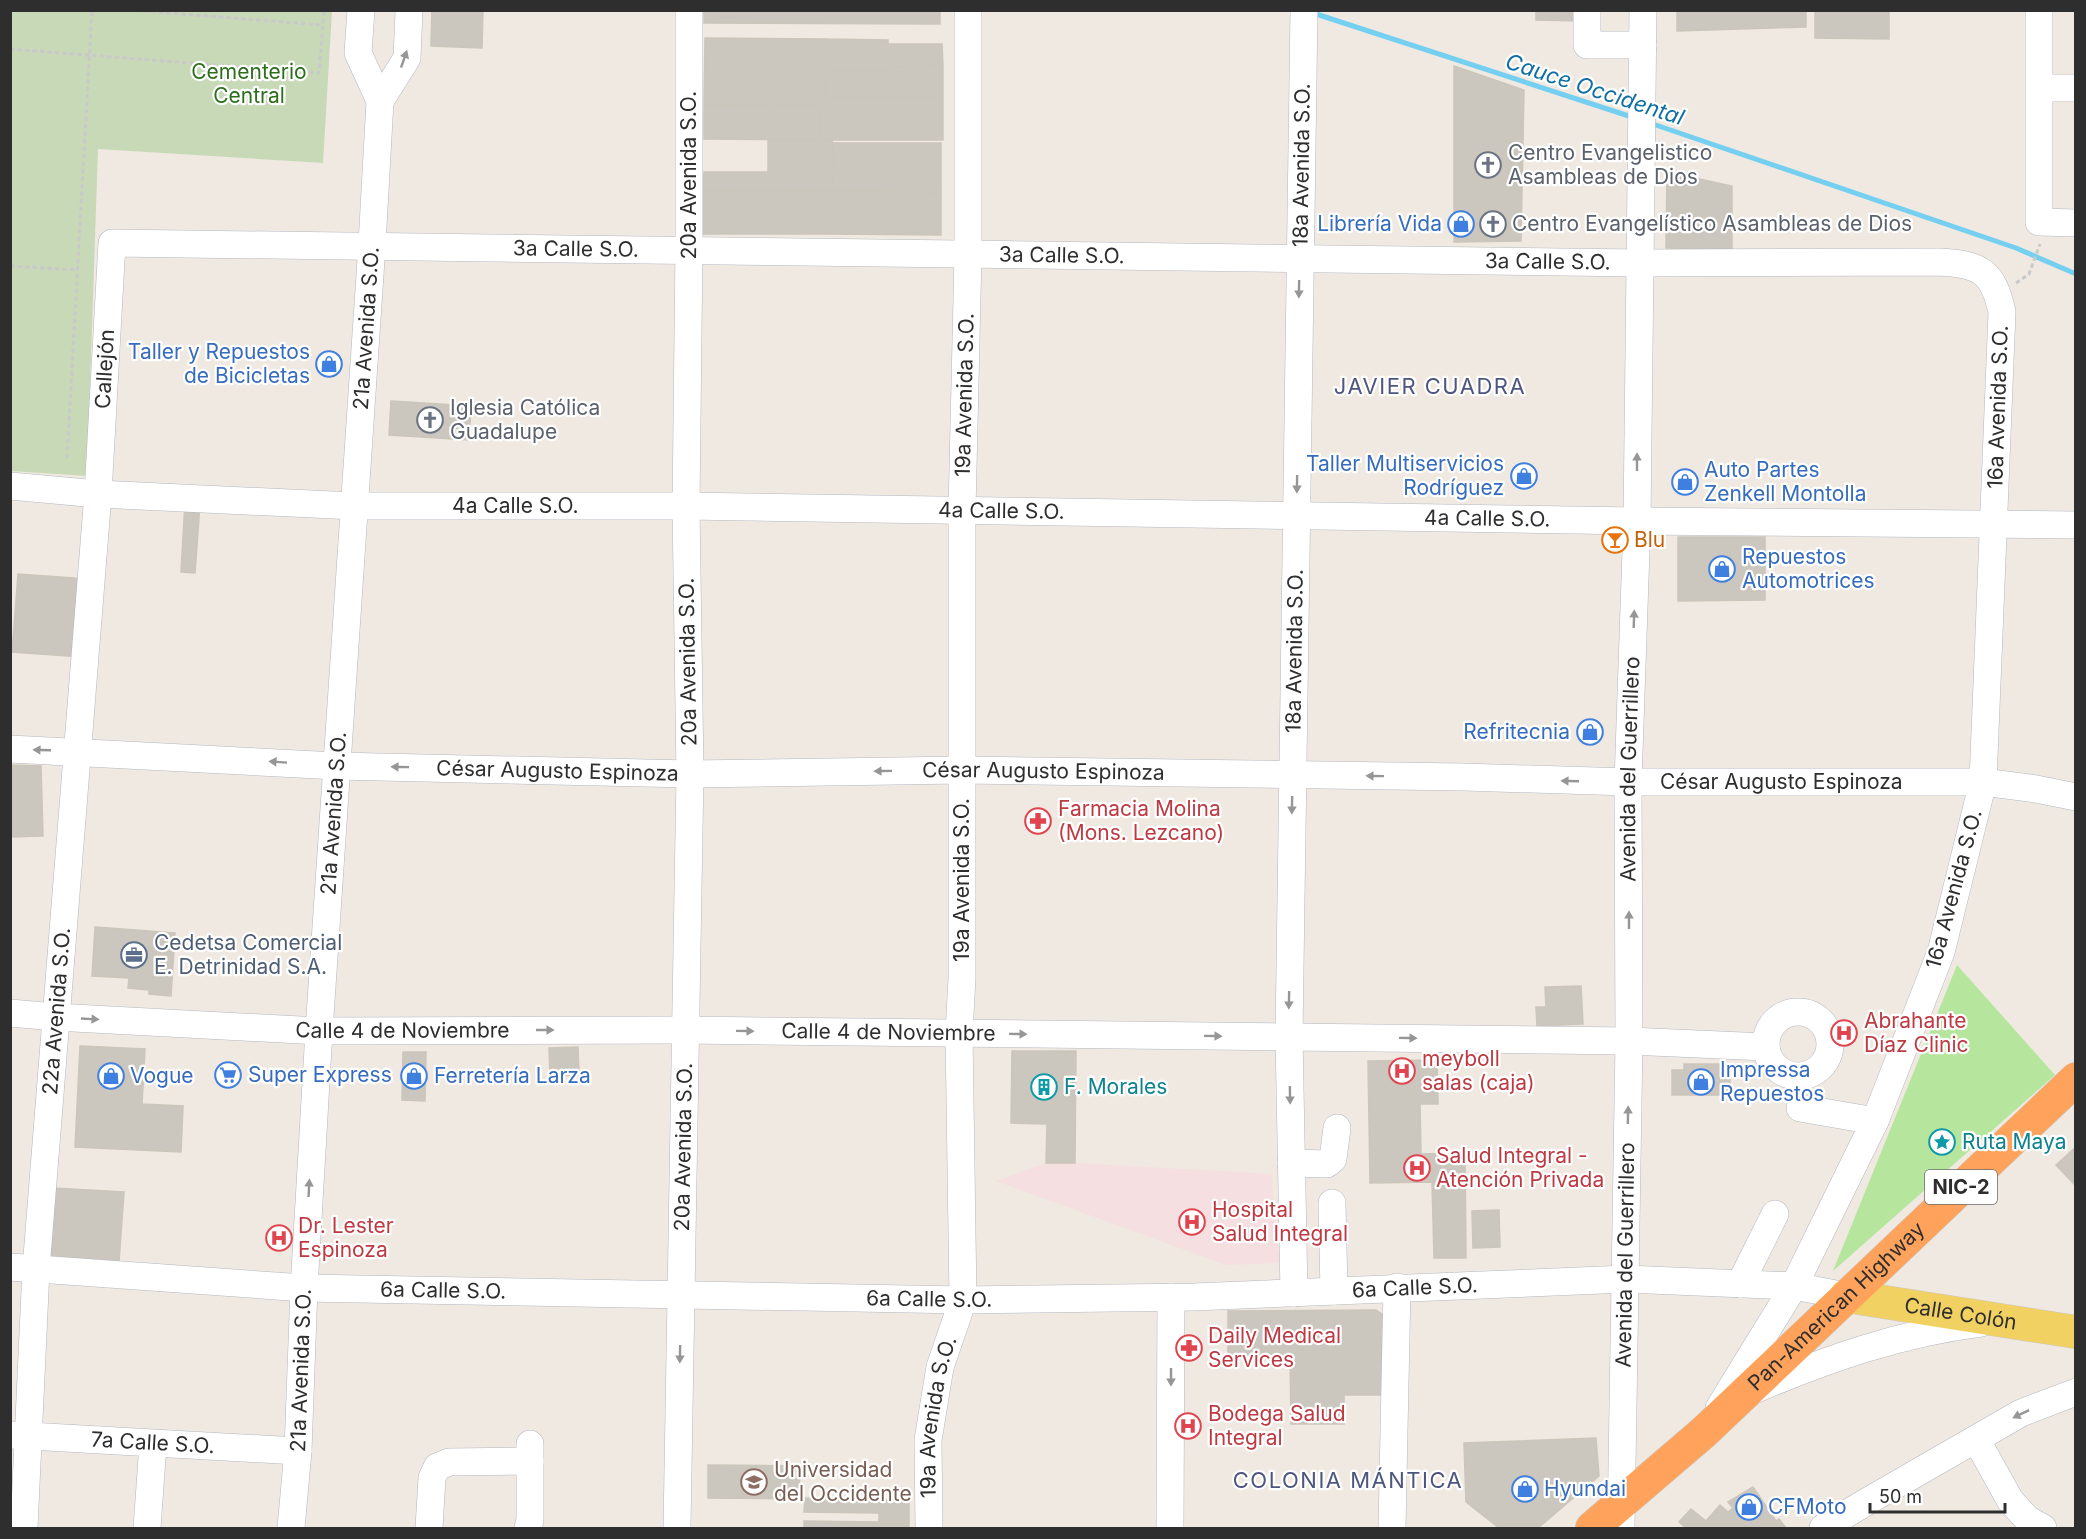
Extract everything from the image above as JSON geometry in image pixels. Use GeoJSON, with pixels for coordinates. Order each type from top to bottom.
{"type":"FeatureCollection","features":[{"type":"Feature","properties":{"kind":"highway","name":"Pan-American Highway"},"geometry":{"type":"LineString","coordinates":[[1592,1528],[1622,1516],[1704,1432],[2076,1079]]}},
{"type":"Feature","properties":{"kind":"main road","name":"Calle Colón"},"geometry":{"type":"LineString","coordinates":[[1846,1296],[2076,1332]]}},
{"type":"Feature","properties":{"kind":"street","name":"21a Avenida S.O."},"geometry":{"type":"LineString","coordinates":[[291,1528],[319,1031],[380,101],[358,53],[361,10]]}},
{"type":"Feature","properties":{"kind":"street","name":"21a Avenida S.O."},"geometry":{"type":"LineString","coordinates":[[380,101],[406,58],[409,10]]}},
{"type":"Feature","properties":{"kind":"street","name":"20a Avenida S.O."},"geometry":{"type":"LineString","coordinates":[[677,1528],[690,774],[686,506],[689,10]]}},
{"type":"Feature","properties":{"kind":"street","name":"19a Avenida S.O."},"geometry":{"type":"LineString","coordinates":[[929,1528],[928,1440],[940,1367],[963,1300],[959,1033],[962,978],[962,511],[968,255],[968,10]]}},
{"type":"Feature","properties":{"kind":"street"},"geometry":{"type":"LineString","coordinates":[[1587,10],[1587,45],[1643,45]]}},
{"type":"Feature","properties":{"kind":"street","name":"Avenida del Guerrillero"},"geometry":{"type":"LineString","coordinates":[[1622,1516],[1629,1041],[1628,783],[1637,521],[1638,262],[1643,10]]}},
{"type":"Feature","properties":{"kind":"street"},"geometry":{"type":"LineString","coordinates":[[2039,10],[2039,222],[2076,223]]}},
{"type":"Feature","properties":{"kind":"street","name":"18a Avenida S.O."},"geometry":{"type":"LineString","coordinates":[[1294,1293],[1289,1036],[1304,15]]}},
{"type":"Feature","properties":{"kind":"street"},"geometry":{"type":"LineString","coordinates":[[2040,88],[2076,88]]}},
{"type":"Feature","properties":{"kind":"street","name":"3a Calle S.O."},"geometry":{"type":"LineString","coordinates":[[112,243],[1299,259],[1962,263],[1976,267],[1998,292]]}},
{"type":"Feature","properties":{"kind":"street","name":"Callejón"},"geometry":{"type":"LineString","coordinates":[[98,494],[112,243]]}},
{"type":"Feature","properties":{"kind":"street","name":"16a Avenida S.O."},"geometry":{"type":"LineString","coordinates":[[1704,1432],[1794,1286],[1875,1121],[1941,952],[1983,782],[2002,312],[1998,292]]}},
{"type":"Feature","properties":{"kind":"street","name":"4a Calle S.O."},"geometry":{"type":"LineString","coordinates":[[10,486],[98,494],[354,506],[686,506],[1637,521],[2076,525]]}},
{"type":"Feature","properties":{"kind":"street","name":"22a Avenida S.O."},"geometry":{"type":"LineString","coordinates":[[24,1528],[19,1436],[23,1268],[55,1017],[98,494]]}},
{"type":"Feature","properties":{"kind":"street","name":"César Augusto Espinoza"},"geometry":{"type":"LineString","coordinates":[[10,749],[337,766],[690,774],[962,770],[1464,777],[1628,783],[1983,782],[2076,797]]}},
{"type":"Feature","properties":{"kind":"street","name":"Calle 4 de Noviembre"},"geometry":{"type":"LineString","coordinates":[[10,1013],[319,1031],[686,1030],[1289,1036],[1629,1041],[1767,1047]]}},
{"type":"Feature","properties":{"kind":"street"},"geometry":{"type":"LineString","coordinates":[[1800,1108],[1875,1121]]}},
{"type":"Feature","properties":{"kind":"street"},"geometry":{"type":"LineString","coordinates":[[1291,1163],[1327,1164],[1333,1159],[1337,1128]]}},
{"type":"Feature","properties":{"kind":"street"},"geometry":{"type":"LineString","coordinates":[[1332,1203],[1334,1291]]}},
{"type":"Feature","properties":{"kind":"street"},"geometry":{"type":"LineString","coordinates":[[1740,1284],[1775,1214]]}},
{"type":"Feature","properties":{"kind":"street","name":"6a Calle S.O."},"geometry":{"type":"LineString","coordinates":[[23,1268],[304,1288],[963,1300],[1171,1297],[1626,1279],[1794,1286],[1846,1296]]}},
{"type":"Feature","properties":{"kind":"street"},"geometry":{"type":"LineString","coordinates":[[1392,1528],[1397,1287]]}},
{"type":"Feature","properties":{"kind":"street"},"geometry":{"type":"LineString","coordinates":[[1170,1528],[1171,1297]]}},
{"type":"Feature","properties":{"kind":"street"},"geometry":{"type":"LineString","coordinates":[[1744,1394],[1807,1368],[1880,1343],[1930,1331],[1998,1321]]}},
{"type":"Feature","properties":{"kind":"street"},"geometry":{"type":"LineString","coordinates":[[1823,1528],[2021,1413],[2076,1392]]}},
{"type":"Feature","properties":{"kind":"street","name":"7a Calle S.O."},"geometry":{"type":"LineString","coordinates":[[19,1436],[297,1451]]}},
{"type":"Feature","properties":{"kind":"street"},"geometry":{"type":"LineString","coordinates":[[1976,1439],[2010,1500],[2027,1519],[2043,1528]]}},
{"type":"Feature","properties":{"kind":"street"},"geometry":{"type":"LineString","coordinates":[[147,1528],[153,1444]]}},
{"type":"Feature","properties":{"kind":"street"},"geometry":{"type":"LineString","coordinates":[[429,1528],[432,1478],[437,1467],[448,1462],[530,1452],[528,1528]]}},
{"type":"Feature","properties":{"kind":"path"},"geometry":{"type":"LineString","coordinates":[[67,458],[92,10]]}},
{"type":"Feature","properties":{"kind":"path"},"geometry":{"type":"LineString","coordinates":[[129,10],[323,25]]}},
{"type":"Feature","properties":{"kind":"path"},"geometry":{"type":"LineString","coordinates":[[10,50],[319,73],[324,10]]}},
{"type":"Feature","properties":{"kind":"path"},"geometry":{"type":"LineString","coordinates":[[2032,265],[2041,240]]}},
{"type":"Feature","properties":{"kind":"path"},"geometry":{"type":"LineString","coordinates":[[10,266],[77,270]]}},
{"type":"Feature","properties":{"kind":"shaded area","name":"Hospital Salud Integral"},"geometry":{"type":"Polygon","coordinates":[[[1046,1163],[1271,1174],[1280,1263],[1226,1265],[996,1181],[1046,1163]]]}},
{"type":"Feature","properties":{"kind":"green space","name":"Cementerio Central"},"geometry":{"type":"Polygon","coordinates":[[[10,11],[332,11],[323,163],[98,149],[87,476],[11,471],[10,11]]]}},
{"type":"Feature","properties":{"kind":"green space"},"geometry":{"type":"Polygon","coordinates":[[[1957,965],[2055,1075],[1833,1271],[1957,965]]]}},
{"type":"Feature","properties":{"kind":"building"},"geometry":{"type":"Polygon","coordinates":[[[432,10],[483,10],[482,48],[431,46],[432,10]]]}},
{"type":"Feature","properties":{"kind":"building"},"geometry":{"type":"Polygon","coordinates":[[[704,10],[940,10],[940,24],[704,23],[704,10]]]}},
{"type":"Feature","properties":{"kind":"building"},"geometry":{"type":"Polygon","coordinates":[[[1536,10],[1579,10],[1579,21],[1536,20],[1536,10]]]}},
{"type":"Feature","properties":{"kind":"building"},"geometry":{"type":"Polygon","coordinates":[[[1677,10],[1806,10],[1806,27],[1677,31],[1677,10]]]}},
{"type":"Feature","properties":{"kind":"building"},"geometry":{"type":"Polygon","coordinates":[[[1815,10],[1889,10],[1889,39],[1815,38],[1815,10]]]}},
{"type":"Feature","properties":{"kind":"building"},"geometry":{"type":"Polygon","coordinates":[[[705,38],[827,39],[826,106],[704,105],[705,38]]]}},
{"type":"Feature","properties":{"kind":"building"},"geometry":{"type":"Polygon","coordinates":[[[827,39],[888,40],[888,44],[942,44],[943,66],[891,67],[891,71],[827,71],[827,39]]]}},
{"type":"Feature","properties":{"kind":"building"},"geometry":{"type":"Polygon","coordinates":[[[943,66],[943,97],[826,97],[827,71],[891,71],[891,67],[943,66]]]}},
{"type":"Feature","properties":{"kind":"building","name":"Centro Evangelistico Asambleas de Dios"},"geometry":{"type":"Polygon","coordinates":[[[1454,66],[1524,90],[1521,241],[1454,242],[1454,66]]]}},
{"type":"Feature","properties":{"kind":"building"},"geometry":{"type":"Polygon","coordinates":[[[826,97],[943,97],[943,140],[820,140],[820,106],[826,106],[826,97]]]}},
{"type":"Feature","properties":{"kind":"building"},"geometry":{"type":"Polygon","coordinates":[[[704,105],[820,106],[820,140],[704,139],[704,105]]]}},
{"type":"Feature","properties":{"kind":"building"},"geometry":{"type":"Polygon","coordinates":[[[768,140],[831,140],[833,143],[832,191],[703,190],[704,172],[768,172],[768,140]]]}},
{"type":"Feature","properties":{"kind":"building"},"geometry":{"type":"Polygon","coordinates":[[[833,143],[941,143],[941,192],[832,191],[833,143]]]}},
{"type":"Feature","properties":{"kind":"building"},"geometry":{"type":"Polygon","coordinates":[[[1667,172],[1732,186],[1732,249],[1666,248],[1667,172]]]}},
{"type":"Feature","properties":{"kind":"building"},"geometry":{"type":"Polygon","coordinates":[[[703,190],[832,191],[832,234],[703,234],[703,190]]]}},
{"type":"Feature","properties":{"kind":"building"},"geometry":{"type":"Polygon","coordinates":[[[832,191],[941,192],[941,235],[832,234],[832,191]]]}},
{"type":"Feature","properties":{"kind":"building","name":"Iglesia Católica Guadalupe"},"geometry":{"type":"Polygon","coordinates":[[[391,401],[471,406],[469,440],[389,435],[391,401]]]}},
{"type":"Feature","properties":{"kind":"building"},"geometry":{"type":"Polygon","coordinates":[[[185,503],[200,504],[195,573],[181,572],[185,503]]]}},
{"type":"Feature","properties":{"kind":"building","name":"Repuestos Automotrices"},"geometry":{"type":"Polygon","coordinates":[[[1678,537],[1765,537],[1765,600],[1678,601],[1678,537]]]}},
{"type":"Feature","properties":{"kind":"building"},"geometry":{"type":"Polygon","coordinates":[[[18,574],[87,579],[82,657],[12,652],[18,574]]]}},
{"type":"Feature","properties":{"kind":"building"},"geometry":{"type":"Polygon","coordinates":[[[10,765],[41,766],[43,836],[10,837],[10,765]]]}},
{"type":"Feature","properties":{"kind":"building","name":"Cedetsa Comercial E. Detrinidad S.A."},"geometry":{"type":"Polygon","coordinates":[[[95,927],[175,933],[171,996],[149,994],[149,990],[128,988],[129,978],[92,976],[95,927]]]}},
{"type":"Feature","properties":{"kind":"building"},"geometry":{"type":"Polygon","coordinates":[[[1581,986],[1583,1024],[1537,1026],[1536,1007],[1546,1007],[1545,987],[1581,986]]]}},
{"type":"Feature","properties":{"kind":"building","name":"Vogue"},"geometry":{"type":"Polygon","coordinates":[[[80,1046],[145,1049],[142,1104],[183,1106],[181,1152],[75,1147],[80,1046]]]}},
{"type":"Feature","properties":{"kind":"building"},"geometry":{"type":"Polygon","coordinates":[[[578,1047],[579,1075],[550,1076],[549,1048],[578,1047]]]}},
{"type":"Feature","properties":{"kind":"building","name":"F. Morales"},"geometry":{"type":"Polygon","coordinates":[[[1012,1051],[1076,1051],[1075,1163],[1046,1163],[1047,1124],[1011,1123],[1012,1051]]]}},
{"type":"Feature","properties":{"kind":"building","name":"Ferretería Larza"},"geometry":{"type":"Polygon","coordinates":[[[403,1052],[426,1052],[425,1101],[402,1100],[403,1052]]]}},
{"type":"Feature","properties":{"kind":"building","name":"Salud Integral - Atención Privada"},"geometry":{"type":"Polygon","coordinates":[[[1437,1060],[1438,1104],[1420,1104],[1421,1154],[1465,1153],[1466,1258],[1434,1258],[1432,1182],[1370,1183],[1368,1061],[1437,1060]]]}},
{"type":"Feature","properties":{"kind":"building","name":"Impressa Repuestos"},"geometry":{"type":"Polygon","coordinates":[[[1684,1064],[1730,1064],[1730,1095],[1672,1095],[1672,1070],[1684,1070],[1684,1064]]]}},
{"type":"Feature","properties":{"kind":"building"},"geometry":{"type":"Polygon","coordinates":[[[2076,1147],[2076,1186],[2056,1165],[2076,1147]]]}},
{"type":"Feature","properties":{"kind":"building"},"geometry":{"type":"Polygon","coordinates":[[[53,1188],[124,1192],[119,1262],[53,1257],[51,1253],[53,1188]]]}},
{"type":"Feature","properties":{"kind":"building"},"geometry":{"type":"Polygon","coordinates":[[[1499,1210],[1500,1247],[1473,1248],[1472,1211],[1499,1210]]]}},
{"type":"Feature","properties":{"kind":"building"},"geometry":{"type":"Polygon","coordinates":[[[1376,1310],[1385,1316],[1386,1395],[1344,1395],[1344,1424],[1291,1424],[1290,1354],[1228,1355],[1228,1311],[1376,1310]]]}},
{"type":"Feature","properties":{"kind":"building","name":"Hyundai"},"geometry":{"type":"Polygon","coordinates":[[[1596,1438],[1599,1476],[1538,1528],[1499,1528],[1466,1502],[1464,1443],[1596,1438]]]}},
{"type":"Feature","properties":{"kind":"building","name":"Universidad del Occidente"},"geometry":{"type":"Polygon","coordinates":[[[708,1465],[800,1466],[799,1499],[708,1498],[708,1465]]]}},
{"type":"Feature","properties":{"kind":"building","name":"CFMoto"},"geometry":{"type":"Polygon","coordinates":[[[1753,1487],[1776,1521],[1779,1519],[1786,1528],[1686,1528],[1679,1522],[1691,1509],[1706,1521],[1720,1505],[1728,1512],[1733,1508],[1728,1502],[1753,1487]]]}},
{"type":"Feature","properties":{"kind":"building"},"geometry":{"type":"Polygon","coordinates":[[[805,1498],[909,1500],[909,1528],[804,1528],[804,1521],[879,1522],[879,1513],[804,1512],[805,1498]]]}},
{"type":"Feature","properties":{"kind":"waterway","name":"Cauce Occidental"},"geometry":{"type":"LineString","coordinates":[[1313,13],[1635,118]]}},
{"type":"Feature","properties":{"kind":"waterway","name":"Cauce Occidental"},"geometry":{"type":"LineString","coordinates":[[1650,123],[2016,248],[2076,274]]}},
{"type":"Feature","properties":{"kind":"place","name":"Centro Evangelistico Asambleas de Dios"},"geometry":{"type":"Point","coordinates":[1488,165]}},
{"type":"Feature","properties":{"kind":"place","name":"Librería Vida"},"geometry":{"type":"Point","coordinates":[1461,224]}},
{"type":"Feature","properties":{"kind":"place","name":"Centro Evangelístico Asambleas de Dios"},"geometry":{"type":"Point","coordinates":[1493,224]}},
{"type":"Feature","properties":{"kind":"place","name":"Taller y Repuestos de Bicicletas"},"geometry":{"type":"Point","coordinates":[329,364]}},
{"type":"Feature","properties":{"kind":"place","name":"Iglesia Católica Guadalupe"},"geometry":{"type":"Point","coordinates":[430,420]}},
{"type":"Feature","properties":{"kind":"place","name":"Taller Multiservicios Rodríguez"},"geometry":{"type":"Point","coordinates":[1524,476]}},
{"type":"Feature","properties":{"kind":"place","name":"Auto Partes Zenkell Montolla"},"geometry":{"type":"Point","coordinates":[1685,482]}},
{"type":"Feature","properties":{"kind":"place","name":"Blu"},"geometry":{"type":"Point","coordinates":[1615,540]}},
{"type":"Feature","properties":{"kind":"place","name":"Repuestos Automotrices"},"geometry":{"type":"Point","coordinates":[1722,569]}},
{"type":"Feature","properties":{"kind":"place","name":"Refritecnia"},"geometry":{"type":"Point","coordinates":[1590,732]}},
{"type":"Feature","properties":{"kind":"place","name":"Farmacia Molina (Mons. Lezcano)"},"geometry":{"type":"Point","coordinates":[1038,821]}},
{"type":"Feature","properties":{"kind":"place","name":"Cedetsa Comercial E. Detrinidad S.A."},"geometry":{"type":"Point","coordinates":[134,955]}},
{"type":"Feature","properties":{"kind":"place","name":"Abrahante Díaz Clinic"},"geometry":{"type":"Point","coordinates":[1844,1033]}},
{"type":"Feature","properties":{"kind":"place","name":"meyboll salas (caja)"},"geometry":{"type":"Point","coordinates":[1402,1071]}},
{"type":"Feature","properties":{"kind":"place","name":"Super Express"},"geometry":{"type":"Point","coordinates":[228,1075]}},
{"type":"Feature","properties":{"kind":"place","name":"Vogue"},"geometry":{"type":"Point","coordinates":[111,1076]}},
{"type":"Feature","properties":{"kind":"place","name":"Ferretería Larza"},"geometry":{"type":"Point","coordinates":[414,1076]}},
{"type":"Feature","properties":{"kind":"place","name":"Impressa Repuestos"},"geometry":{"type":"Point","coordinates":[1701,1082]}},
{"type":"Feature","properties":{"kind":"place","name":"F. Morales"},"geometry":{"type":"Point","coordinates":[1044,1087]}},
{"type":"Feature","properties":{"kind":"place","name":"Ruta Maya"},"geometry":{"type":"Point","coordinates":[1942,1142]}},
{"type":"Feature","properties":{"kind":"place","name":"Salud Integral - Atención Privada"},"geometry":{"type":"Point","coordinates":[1417,1168]}},
{"type":"Feature","properties":{"kind":"place","name":"Hospital Salud Integral"},"geometry":{"type":"Point","coordinates":[1192,1222]}},
{"type":"Feature","properties":{"kind":"place","name":"Dr. Lester Espinoza"},"geometry":{"type":"Point","coordinates":[279,1238]}},
{"type":"Feature","properties":{"kind":"place","name":"Daily Medical Services"},"geometry":{"type":"Point","coordinates":[1189,1348]}},
{"type":"Feature","properties":{"kind":"place","name":"Bodega Salud Integral"},"geometry":{"type":"Point","coordinates":[1188,1426]}},
{"type":"Feature","properties":{"kind":"place","name":"Universidad del Occidente"},"geometry":{"type":"Point","coordinates":[754,1482]}},
{"type":"Feature","properties":{"kind":"place","name":"Hyundai"},"geometry":{"type":"Point","coordinates":[1525,1489]}},
{"type":"Feature","properties":{"kind":"place","name":"CFMoto"},"geometry":{"type":"Point","coordinates":[1749,1507]}},
{"type":"Feature","properties":{"kind":"district","name":"JAVIER CUADRA"},"geometry":{"type":"Point","coordinates":[1430,386]}},
{"type":"Feature","properties":{"kind":"district","name":"COLONIA MÁNTICA"},"geometry":{"type":"Point","coordinates":[1348,1480]}}]}
